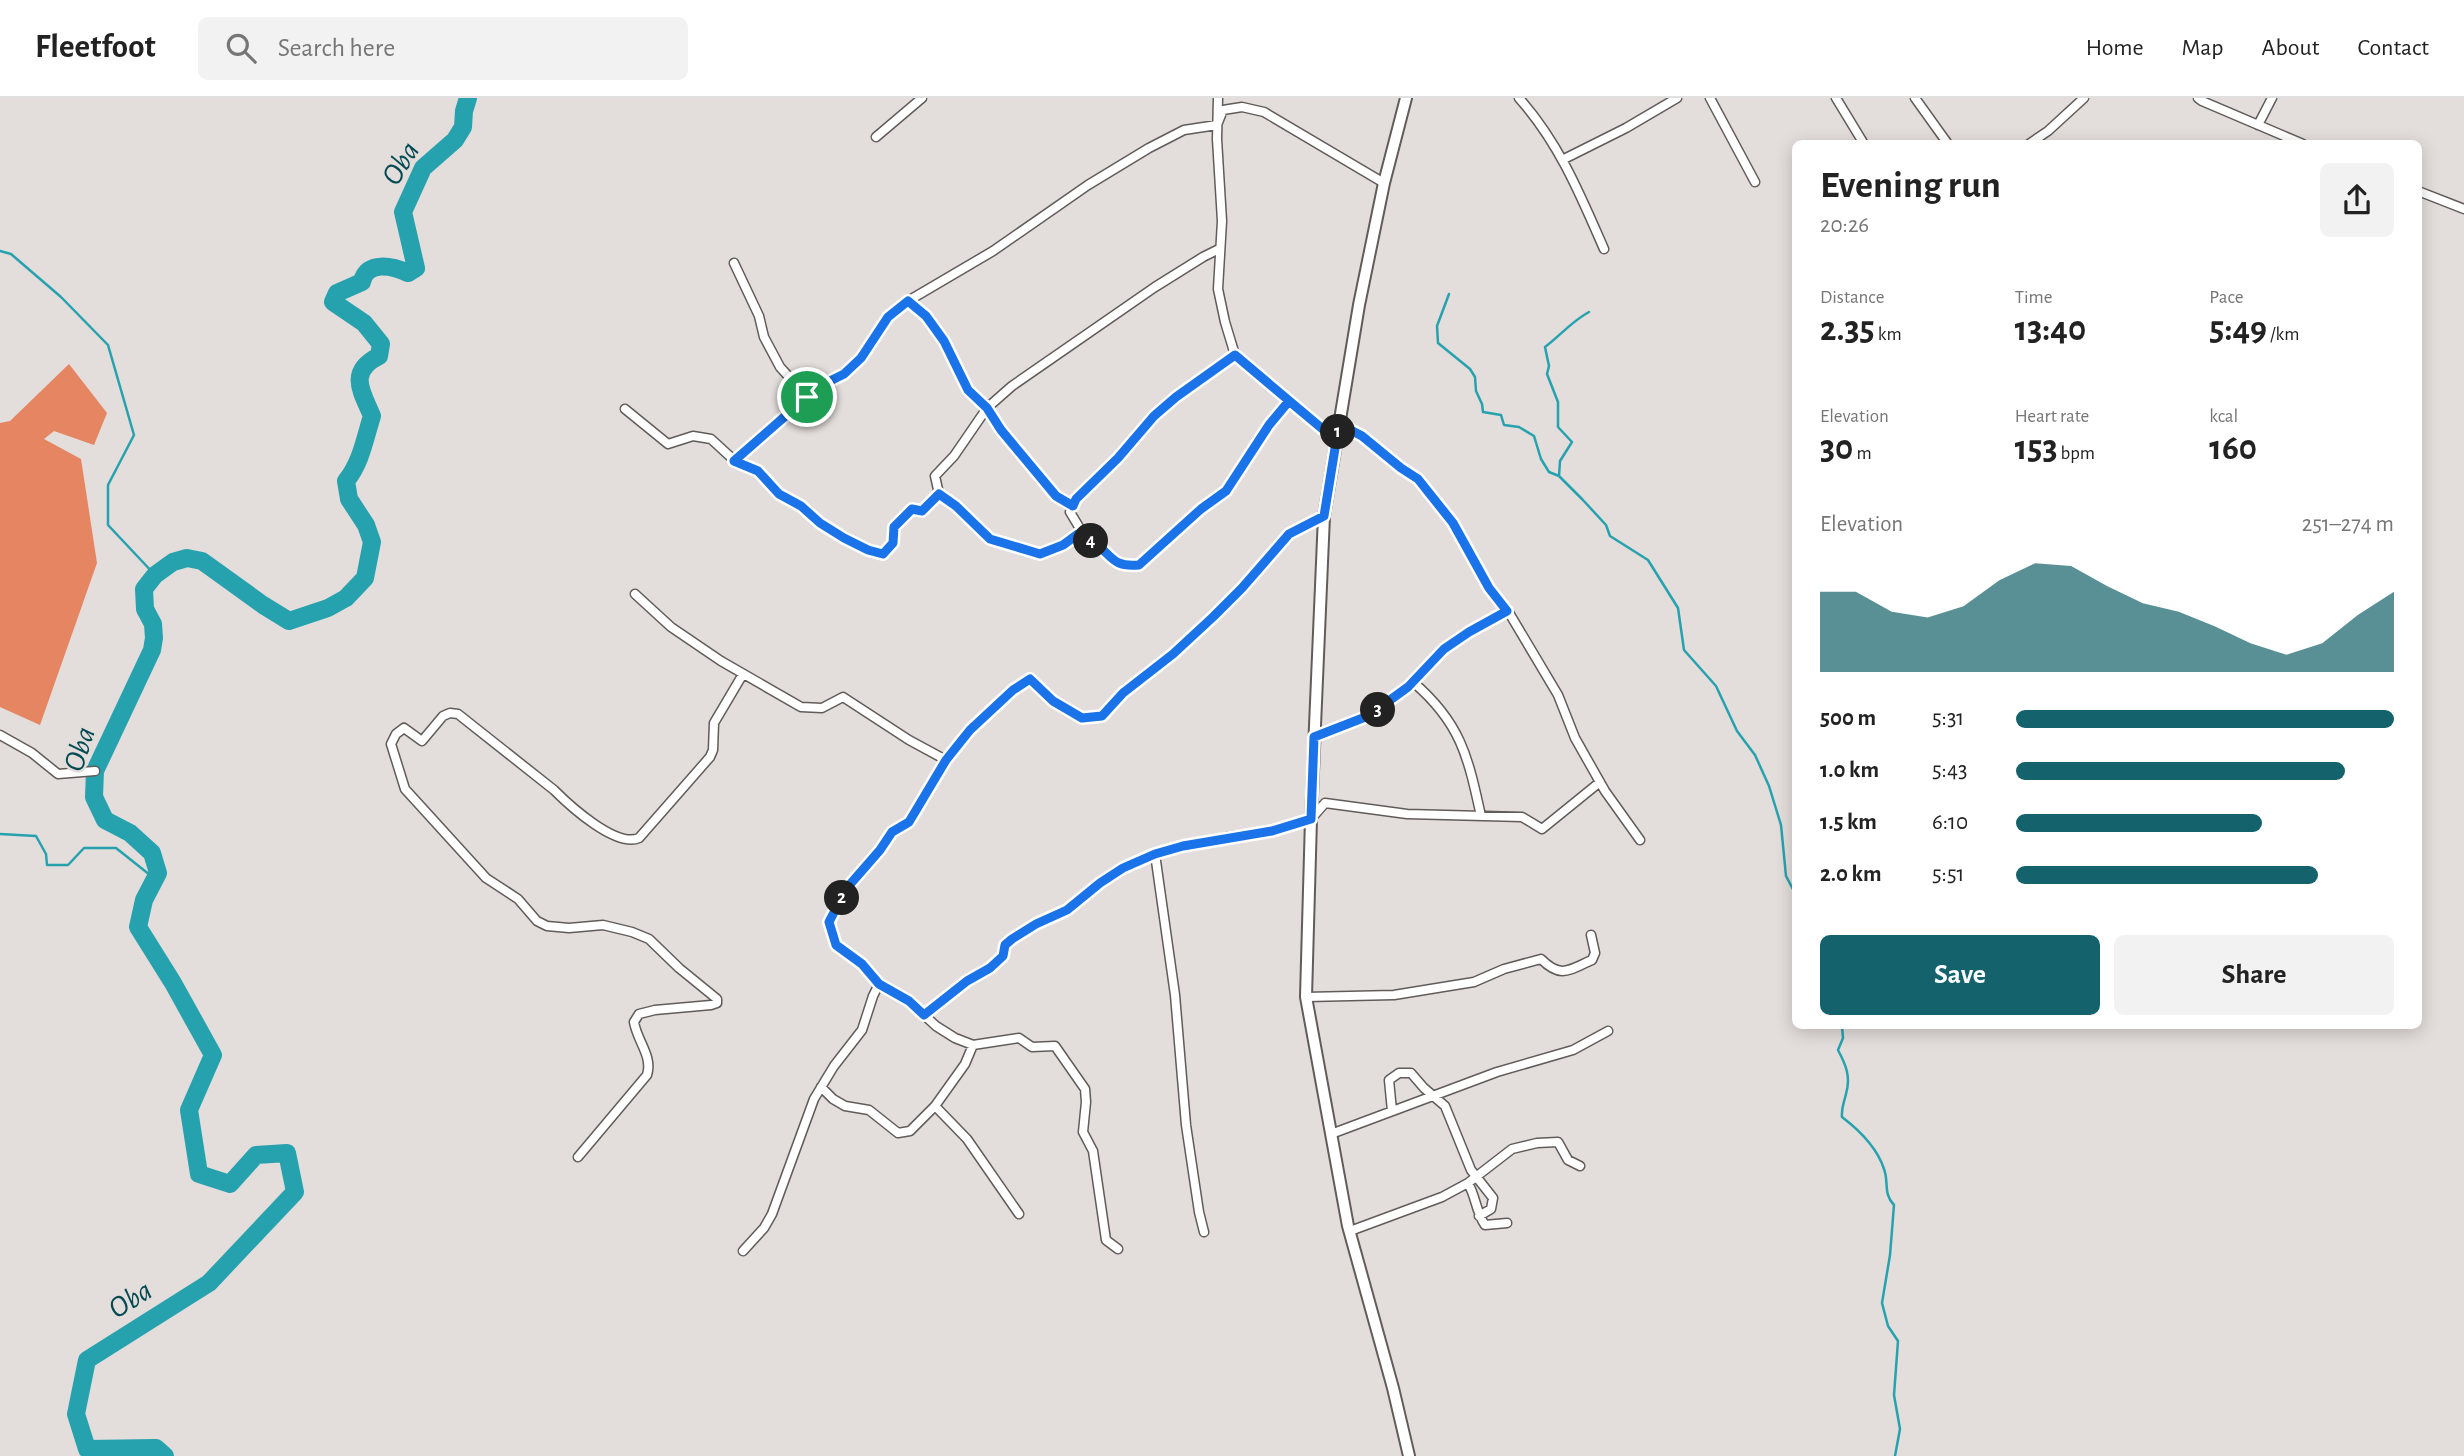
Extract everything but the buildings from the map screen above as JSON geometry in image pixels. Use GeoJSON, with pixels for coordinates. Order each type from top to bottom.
{"type":"FeatureCollection","features":[{"type":"Feature","properties":{"kind":"street"},"geometry":{"type":"LineString","coordinates":[[876,137],[922,98]]}},
{"type":"Feature","properties":{"kind":"street"},"geometry":{"type":"LineString","coordinates":[[1218,98],[1222,221],[1218,289],[1235,355],[1325,431],[1345,427],[1362,436],[1418,479],[1453,523],[1489,588],[1507,611],[1558,695],[1575,738],[1600,782],[1640,840]]}},
{"type":"Feature","properties":{"kind":"street"},"geometry":{"type":"LineString","coordinates":[[1406,98],[1384,183],[1359,305],[1324,516],[1306,997],[1350,1231],[1409,1456]]}},
{"type":"Feature","properties":{"kind":"street"},"geometry":{"type":"LineString","coordinates":[[1520,98],[1538,119],[1564,159],[1604,249]]}},
{"type":"Feature","properties":{"kind":"street"},"geometry":{"type":"LineString","coordinates":[[1564,159],[1626,128],[1677,98]]}},
{"type":"Feature","properties":{"kind":"street"},"geometry":{"type":"LineString","coordinates":[[1710,98],[1755,182]]}},
{"type":"Feature","properties":{"kind":"street"},"geometry":{"type":"LineString","coordinates":[[1836,98],[1862,140]]}},
{"type":"Feature","properties":{"kind":"street"},"geometry":{"type":"LineString","coordinates":[[1915,98],[1945,140]]}},
{"type":"Feature","properties":{"kind":"street"},"geometry":{"type":"LineString","coordinates":[[2035,140],[2084,98]]}},
{"type":"Feature","properties":{"kind":"street"},"geometry":{"type":"LineString","coordinates":[[2198,98],[2294,140]]}},
{"type":"Feature","properties":{"kind":"street"},"geometry":{"type":"LineString","coordinates":[[2258,125],[2272,98]]}},
{"type":"Feature","properties":{"kind":"street"},"geometry":{"type":"LineString","coordinates":[[1217,125],[1223,110],[1231,107],[1264,112],[1384,183]]}},
{"type":"Feature","properties":{"kind":"street"},"geometry":{"type":"LineString","coordinates":[[734,461],[818,387],[844,374],[861,358],[888,317],[908,301],[993,251],[1149,148],[1184,130],[1217,125]]}},
{"type":"Feature","properties":{"kind":"street"},"geometry":{"type":"LineString","coordinates":[[2047,140],[2048,131]]}},
{"type":"Feature","properties":{"kind":"street"},"geometry":{"type":"LineString","coordinates":[[2422,193],[2464,209]]}},
{"type":"Feature","properties":{"kind":"street"},"geometry":{"type":"LineString","coordinates":[[1219,249],[1155,287],[1012,386],[987,408],[954,456],[935,476],[939,494],[956,506],[990,539],[1040,554],[1063,545],[1078,534],[1079,527],[1070,512],[1076,499],[1118,458],[1154,416],[1235,355]]}},
{"type":"Feature","properties":{"kind":"street"},"geometry":{"type":"LineString","coordinates":[[734,263],[759,316],[764,337],[780,367],[807,397]]}},
{"type":"Feature","properties":{"kind":"street"},"geometry":{"type":"LineString","coordinates":[[908,301],[926,316],[955,359],[968,390],[987,408],[1001,430],[1056,496],[1073,506]]}},
{"type":"Feature","properties":{"kind":"street"},"geometry":{"type":"LineString","coordinates":[[1078,534],[1098,544],[1114,562],[1129,566],[1139,565],[1201,509],[1226,491],[1269,425],[1289,401]]}},
{"type":"Feature","properties":{"kind":"street"},"geometry":{"type":"LineString","coordinates":[[625,409],[668,444],[693,436],[711,439],[734,461],[758,471],[779,494],[801,506],[820,523],[868,550],[883,554],[893,543],[894,527],[912,509],[922,511],[939,494]]}},
{"type":"Feature","properties":{"kind":"street"},"geometry":{"type":"LineString","coordinates":[[1118,1248],[1105,1240],[1093,1151],[1083,1132],[1085,1089],[1055,1046],[1032,1047],[1019,1038],[973,1045],[955,1038],[909,1001],[879,984],[862,964],[836,945],[829,922],[846,889],[892,832],[909,822],[946,760],[970,730],[1013,690],[1030,679],[1053,701],[1082,718],[1102,716],[1123,693],[1164,662],[1213,617],[1289,534],[1324,516]]}},
{"type":"Feature","properties":{"kind":"street"},"geometry":{"type":"LineString","coordinates":[[635,594],[671,627],[743,674],[802,707],[822,708],[843,697],[909,740],[946,760]]}},
{"type":"Feature","properties":{"kind":"street"},"geometry":{"type":"LineString","coordinates":[[1314,737],[1368,716],[1390,702],[1444,649],[1507,611]]}},
{"type":"Feature","properties":{"kind":"street"},"geometry":{"type":"LineString","coordinates":[[578,1157],[647,1075],[650,1066],[634,1022],[639,1014],[711,1005],[716,1003],[717,999],[649,939],[603,925],[557,928],[537,921],[518,899],[486,878],[405,789],[391,744],[396,734],[404,728],[422,741],[447,714],[458,714],[589,821],[623,838],[634,840],[639,838],[710,757],[714,723],[743,674]]}},
{"type":"Feature","properties":{"kind":"street"},"geometry":{"type":"LineString","coordinates":[[1413,682],[1434,700],[1457,733],[1481,816]]}},
{"type":"Feature","properties":{"kind":"street"},"geometry":{"type":"LineString","coordinates":[[0,735],[32,753],[58,774],[95,771]]}},
{"type":"Feature","properties":{"kind":"street"},"geometry":{"type":"LineString","coordinates":[[924,1015],[967,981],[990,968],[1003,956],[1005,945],[1012,939],[1067,910],[1123,868],[1155,854],[1227,837],[1272,831],[1311,819],[1325,803],[1407,814],[1522,817],[1542,829],[1600,782]]}},
{"type":"Feature","properties":{"kind":"street"},"geometry":{"type":"LineString","coordinates":[[1155,854],[1175,995],[1186,1125],[1204,1232]]}},
{"type":"Feature","properties":{"kind":"street"},"geometry":{"type":"LineString","coordinates":[[1306,997],[1405,994],[1474,982],[1541,959],[1552,970],[1563,972],[1592,960],[1595,953],[1591,935]]}},
{"type":"Feature","properties":{"kind":"street"},"geometry":{"type":"LineString","coordinates":[[743,1251],[764,1228],[772,1213],[814,1099],[834,1066],[862,1030],[879,984]]}},
{"type":"Feature","properties":{"kind":"street"},"geometry":{"type":"LineString","coordinates":[[1331,1134],[1497,1072],[1573,1050],[1608,1031]]}},
{"type":"Feature","properties":{"kind":"street"},"geometry":{"type":"LineString","coordinates":[[821,1087],[845,1106],[869,1110],[898,1133],[910,1131],[935,1106],[964,1064],[973,1045]]}},
{"type":"Feature","properties":{"kind":"street"},"geometry":{"type":"LineString","coordinates":[[1392,1111],[1389,1080],[1399,1073],[1411,1073],[1445,1105],[1471,1170],[1493,1198],[1491,1209],[1479,1216]]}},
{"type":"Feature","properties":{"kind":"street"},"geometry":{"type":"LineString","coordinates":[[935,1106],[967,1139],[1019,1214]]}},
{"type":"Feature","properties":{"kind":"street"},"geometry":{"type":"LineString","coordinates":[[1350,1231],[1442,1197],[1468,1183],[1512,1149],[1537,1143],[1558,1142],[1568,1160],[1580,1166]]}},
{"type":"Feature","properties":{"kind":"street"},"geometry":{"type":"LineString","coordinates":[[1468,1183],[1474,1193],[1479,1216],[1485,1225],[1507,1223]]}},
{"type":"Feature","properties":{"kind":"shaded area"},"geometry":{"type":"Polygon","coordinates":[[[69,364],[107,413],[94,445],[54,431],[44,439],[81,459],[97,563],[40,725],[0,707],[0,423],[10,421],[69,364]]]}},
{"type":"Feature","properties":{"kind":"waterway","name":"Oba"},"geometry":{"type":"LineString","coordinates":[[165,1456],[156,1448],[87,1449],[76,1414],[87,1360],[209,1283],[295,1192],[287,1153],[256,1155],[230,1184],[199,1174],[189,1110],[213,1055],[138,927],[144,900],[158,873],[152,853],[130,833],[105,820],[94,797],[95,771],[152,650],[153,624],[145,609],[144,589],[155,575],[173,562],[187,558],[202,561],[289,621],[328,608],[346,598],[365,578],[372,542],[366,525],[349,499],[346,481],[359,458],[372,416],[361,391],[360,376],[369,362],[379,356],[381,344],[364,323],[333,302],[337,293],[362,282],[369,270],[388,267],[408,273],[416,268],[403,212],[423,168],[455,140],[463,127],[468,98]]}},
{"type":"Feature","properties":{"kind":"waterway"},"geometry":{"type":"LineString","coordinates":[[0,251],[11,254],[61,297],[108,345],[134,435],[108,485],[108,525],[155,575]]}},
{"type":"Feature","properties":{"kind":"waterway"},"geometry":{"type":"LineString","coordinates":[[1449,294],[1437,326],[1438,343],[1470,369],[1475,377],[1476,391],[1483,412],[1501,415],[1504,425],[1519,427],[1534,436],[1541,459],[1549,472],[1559,476],[1582,499],[1606,525],[1610,536],[1648,560],[1678,608],[1684,650],[1716,686],[1737,731],[1755,755],[1769,786],[1781,825],[1786,876],[1792,887]]}},
{"type":"Feature","properties":{"kind":"waterway"},"geometry":{"type":"LineString","coordinates":[[1559,476],[1560,461],[1572,442],[1558,427],[1558,402],[1547,374],[1549,366],[1545,347],[1589,312]]}},
{"type":"Feature","properties":{"kind":"waterway"},"geometry":{"type":"LineString","coordinates":[[0,834],[36,836],[46,854],[47,865],[68,865],[84,848],[116,848],[155,879]]}},
{"type":"Feature","properties":{"kind":"waterway"},"geometry":{"type":"LineString","coordinates":[[1842,1029],[1843,1038],[1838,1050],[1848,1082],[1842,1117],[1861,1133],[1877,1153],[1885,1174],[1888,1197],[1894,1205],[1890,1255],[1882,1303],[1888,1326],[1898,1341],[1894,1395],[1900,1429],[1895,1456]]}},
{"type":"Feature","properties":{"kind":"route"},"geometry":{"type":"LineString","coordinates":[[807,397],[734,461],[758,471],[779,494],[801,506],[820,523],[844,538],[883,554],[893,543],[894,527],[912,509],[922,511],[939,494],[956,506],[990,539],[1040,554],[1063,545],[1078,534],[1098,544],[1114,562],[1129,566],[1139,565],[1201,509],[1226,491],[1269,425],[1289,401],[1325,431],[1345,427],[1362,436],[1418,479],[1453,523],[1489,588],[1507,611],[1444,649],[1390,702],[1368,716],[1314,737],[1311,819],[1272,831],[1183,846],[1155,854],[1123,868],[1067,910],[1012,939],[1005,945],[1003,956],[990,968],[967,981],[924,1015],[909,1001],[879,984],[862,964],[836,945],[829,922],[846,889],[892,832],[909,822],[946,760],[970,730],[1013,690],[1030,679],[1053,701],[1082,718],[1102,716],[1123,693],[1145,678],[1213,617],[1289,534],[1324,516],[1338,430],[1325,431],[1235,355],[1154,416],[1118,458],[1076,499],[1073,506],[1056,496],[1001,430],[987,408],[968,390],[944,341],[926,316],[908,301],[888,317],[861,358],[844,374],[818,387],[807,397]]}}]}
